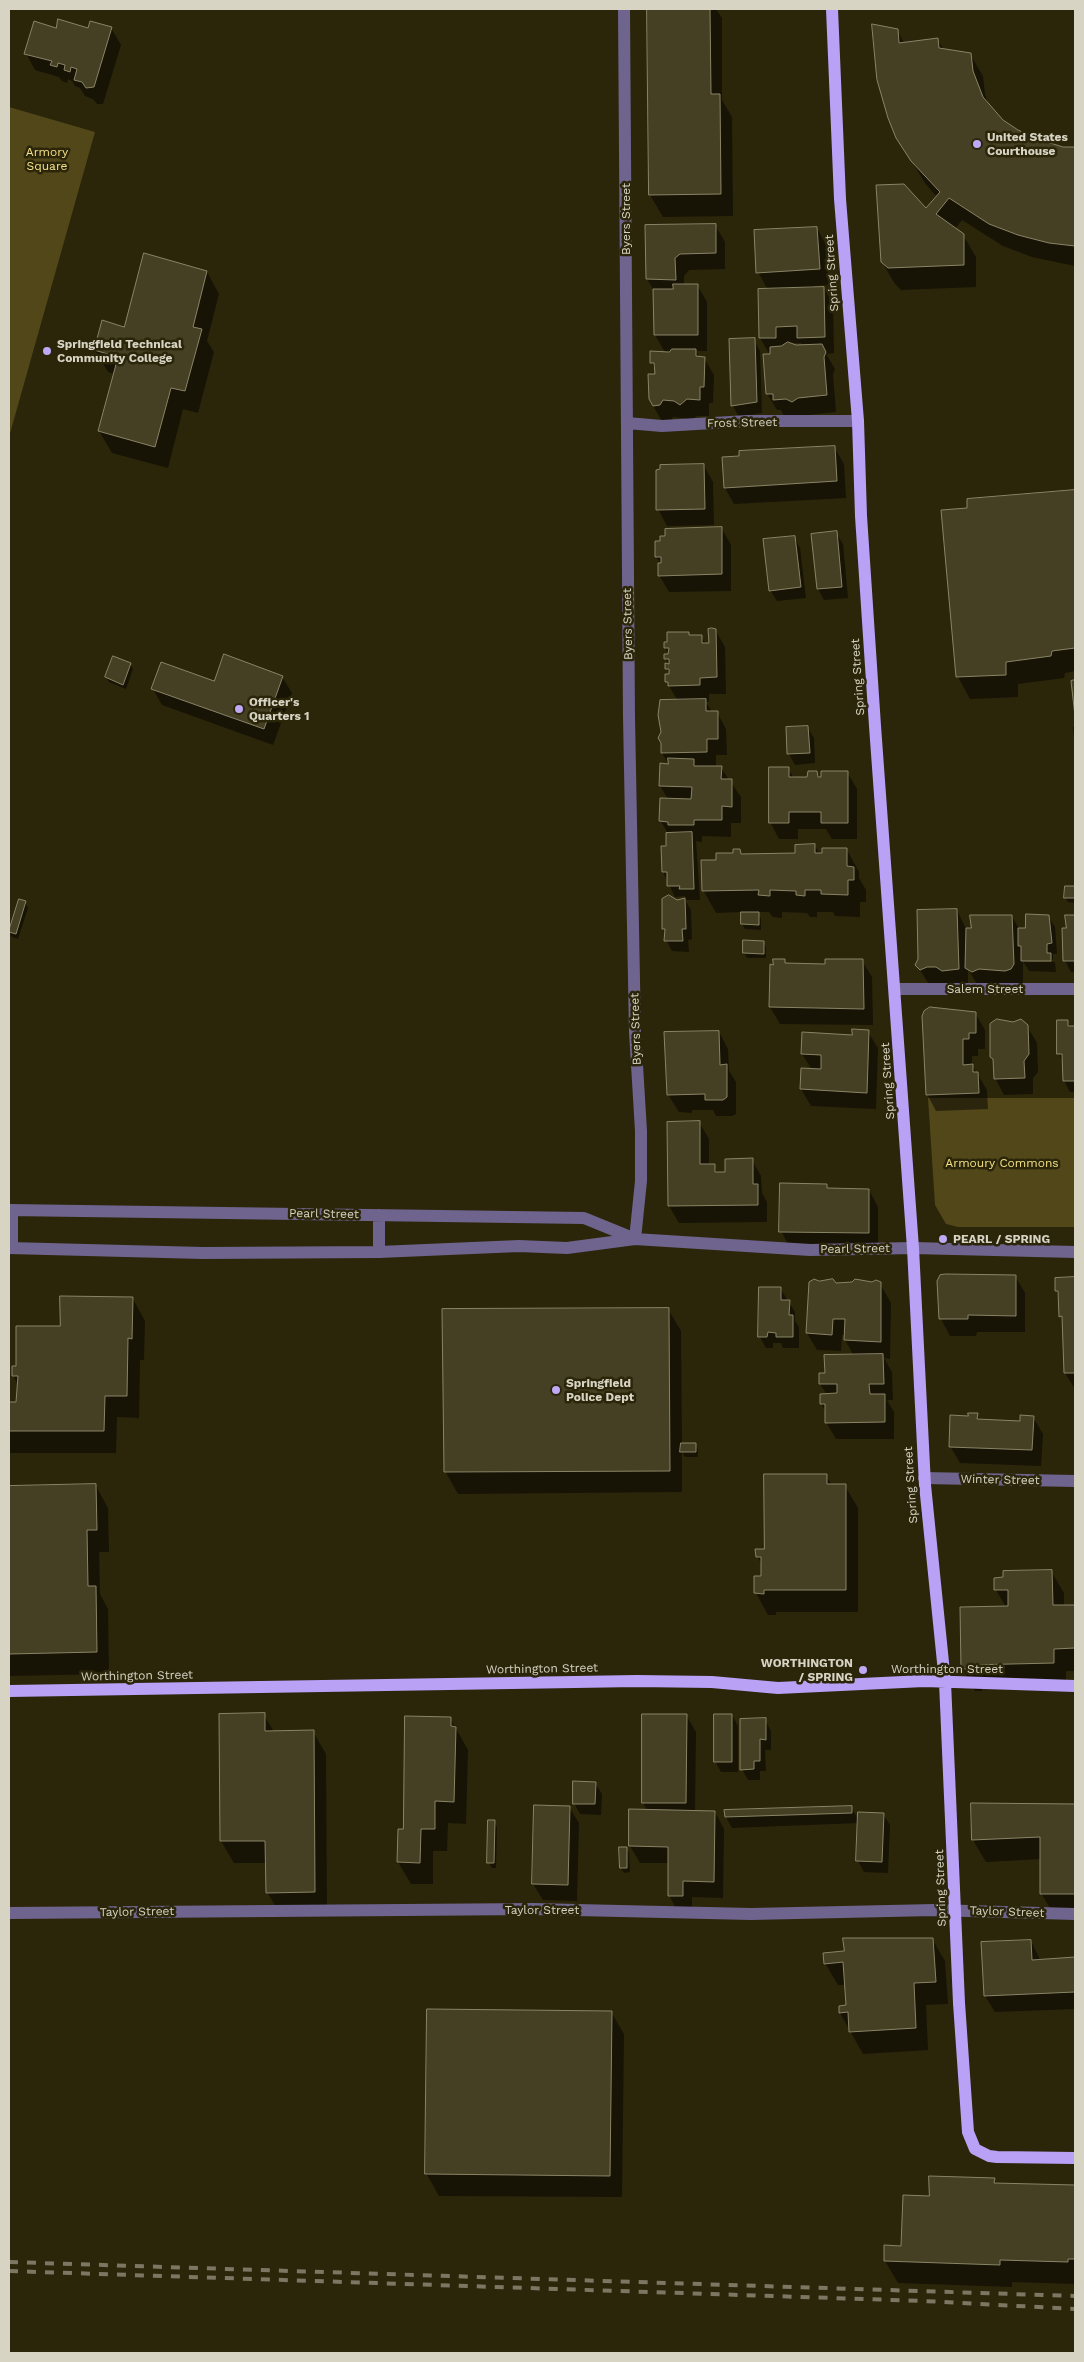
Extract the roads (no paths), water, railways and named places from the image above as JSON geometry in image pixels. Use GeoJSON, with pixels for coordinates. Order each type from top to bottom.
{"type":"FeatureCollection","features":[{"type":"Feature","properties":{"kind":"main road","name":"Spring Street"},"geometry":{"type":"LineString","coordinates":[[832,9],[840,199],[858,421],[868,630],[913,1248],[924,1478],[945,1682],[955,1910],[968,2132],[975,2149],[989,2156],[1075,2158]]}},
{"type":"Feature","properties":{"kind":"main road","name":"Worthington Street"},"geometry":{"type":"LineString","coordinates":[[9,1691],[637,1681],[712,1682],[778,1688],[895,1682],[1075,1686]]}},
{"type":"Feature","properties":{"kind":"street","name":"Byers Street"},"geometry":{"type":"LineString","coordinates":[[624,9],[628,619],[634,999],[641,1132],[641,1181],[635,1238]]}},
{"type":"Feature","properties":{"kind":"street","name":"Frost Street"},"geometry":{"type":"LineString","coordinates":[[627,423],[662,426],[748,421],[858,421]]}},
{"type":"Feature","properties":{"kind":"street","name":"Salem Street"},"geometry":{"type":"LineString","coordinates":[[895,989],[1075,989]]}},
{"type":"Feature","properties":{"kind":"street","name":"Pearl Street"},"geometry":{"type":"LineString","coordinates":[[10,1210],[584,1218],[635,1238]]}},
{"type":"Feature","properties":{"kind":"street"},"geometry":{"type":"LineString","coordinates":[[10,1210],[10,1248]]}},
{"type":"Feature","properties":{"kind":"street"},"geometry":{"type":"LineString","coordinates":[[378,1215],[379,1252]]}},
{"type":"Feature","properties":{"kind":"street","name":"Pearl Street"},"geometry":{"type":"LineString","coordinates":[[10,1248],[203,1253],[379,1252],[519,1246],[567,1248],[635,1238],[810,1250],[913,1248],[1075,1252]]}},
{"type":"Feature","properties":{"kind":"street","name":"Winter Street"},"geometry":{"type":"LineString","coordinates":[[924,1478],[1075,1481]]}},
{"type":"Feature","properties":{"kind":"street","name":"Taylor Street"},"geometry":{"type":"LineString","coordinates":[[9,1913],[533,1909],[775,1914],[955,1910],[1075,1914]]}},
{"type":"Feature","properties":{"kind":"railway"},"geometry":{"type":"LineString","coordinates":[[9,2262],[1075,2296]]}},
{"type":"Feature","properties":{"kind":"railway"},"geometry":{"type":"LineString","coordinates":[[9,2271],[924,2301],[1075,2309]]}},
{"type":"Feature","properties":{"kind":"place","name":"United States Courthouse"},"geometry":{"type":"Point","coordinates":[977,144]}},
{"type":"Feature","properties":{"kind":"place","name":"Springfield Technical Community College"},"geometry":{"type":"Point","coordinates":[47,351]}},
{"type":"Feature","properties":{"kind":"place","name":"Officer's Quarters 1"},"geometry":{"type":"Point","coordinates":[239,709]}},
{"type":"Feature","properties":{"kind":"place","name":"PEARL / SPRING"},"geometry":{"type":"Point","coordinates":[943,1239]}},
{"type":"Feature","properties":{"kind":"place","name":"Springfield Police Dept"},"geometry":{"type":"Point","coordinates":[556,1390]}},
{"type":"Feature","properties":{"kind":"place","name":"WORTHINGTON / SPRING"},"geometry":{"type":"Point","coordinates":[863,1670]}},
{"type":"Feature","properties":{"kind":"park label","name":"Armory Square"},"geometry":{"type":"Point","coordinates":[47,159]}},
{"type":"Feature","properties":{"kind":"park label","name":"Armoury Commons"},"geometry":{"type":"Point","coordinates":[1002,1163]}}]}
